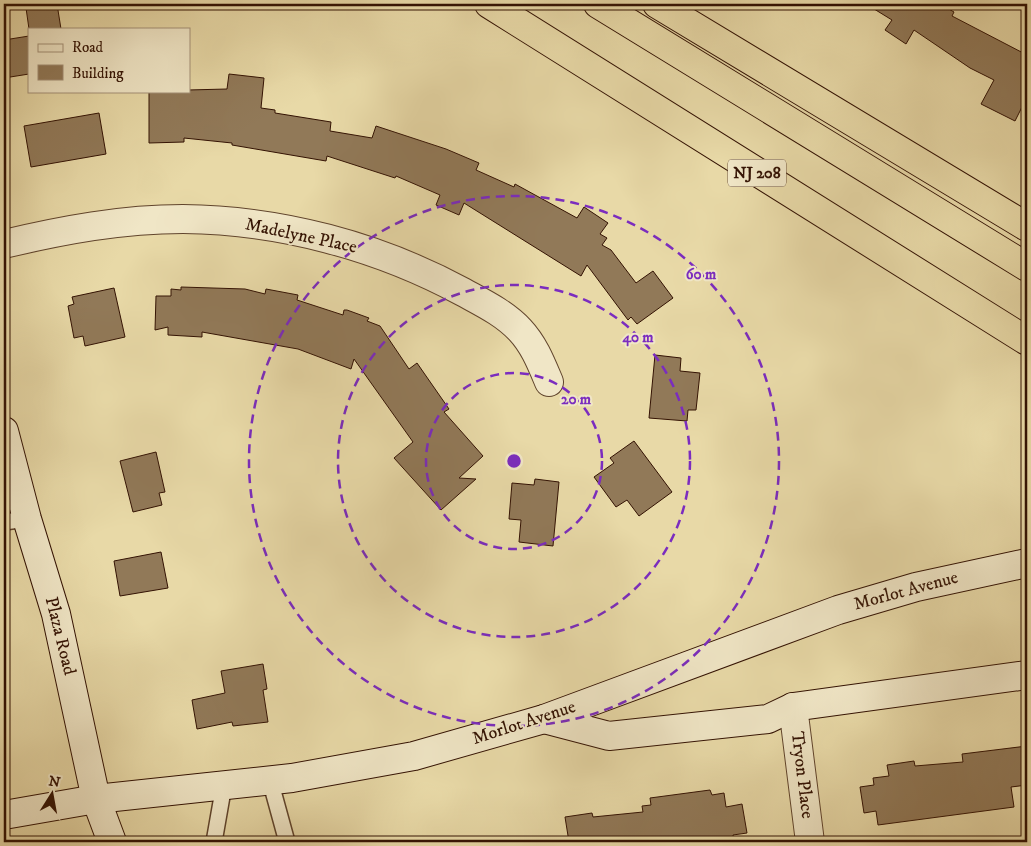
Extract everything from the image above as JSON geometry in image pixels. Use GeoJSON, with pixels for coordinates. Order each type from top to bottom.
{"type":"FeatureCollection","features":[{"type":"Feature","properties":{"kind":"highway","name":"NJ 208"},"geometry":{"type":"LineString","coordinates":[[489,4],[1027,341]]}},
{"type":"Feature","properties":{"kind":"highway"},"geometry":{"type":"LineString","coordinates":[[598,4],[1027,267]]}},
{"type":"Feature","properties":{"kind":"highway"},"geometry":{"type":"LineString","coordinates":[[657,4],[1027,227]]}},
{"type":"Feature","properties":{"kind":"street","name":"Madelyne Place"},"geometry":{"type":"LineString","coordinates":[[4,244],[68,229],[124,222],[183,219],[236,222],[293,231],[346,243],[398,261],[445,282],[495,309],[519,329],[537,353],[549,382]]}},
{"type":"Feature","properties":{"kind":"street","name":"Plaza Road"},"geometry":{"type":"LineString","coordinates":[[4,434],[15,520],[56,614],[96,799],[112,842]]}},
{"type":"Feature","properties":{"kind":"street","name":"Morlot Avenue"},"geometry":{"type":"LineString","coordinates":[[4,815],[96,799],[270,780],[349,769],[414,756],[544,718],[838,610],[916,587],[1027,562]]}},
{"type":"Feature","properties":{"kind":"street"},"geometry":{"type":"LineString","coordinates":[[544,718],[610,736],[768,719],[793,707],[1027,675]]}},
{"type":"Feature","properties":{"kind":"street","name":"Tryon Place"},"geometry":{"type":"LineString","coordinates":[[793,707],[810,842]]}},
{"type":"Feature","properties":{"kind":"lane"},"geometry":{"type":"LineString","coordinates":[[270,780],[287,842]]}},
{"type":"Feature","properties":{"kind":"lane"},"geometry":{"type":"LineString","coordinates":[[214,842],[224,785]]}},
{"type":"Feature","properties":{"kind":"building"},"geometry":{"type":"Polygon","coordinates":[[[57,4],[61,28],[29,28],[26,8],[57,4]]]}},
{"type":"Feature","properties":{"kind":"building"},"geometry":{"type":"Polygon","coordinates":[[[866,4],[940,4],[954,12],[952,16],[1027,55],[1027,97],[1015,121],[981,104],[994,80],[970,68],[914,30],[906,44],[885,30],[892,20],[866,4]]]}},
{"type":"Feature","properties":{"kind":"building"},"geometry":{"type":"Polygon","coordinates":[[[28,36],[28,74],[4,78],[4,40],[28,36]]]}},
{"type":"Feature","properties":{"kind":"building"},"geometry":{"type":"Polygon","coordinates":[[[229,74],[264,78],[261,108],[275,110],[275,113],[331,122],[330,131],[372,138],[376,126],[446,149],[479,163],[476,170],[514,187],[515,184],[577,218],[584,207],[608,223],[600,234],[607,238],[602,245],[611,250],[636,283],[653,271],[673,298],[637,324],[631,317],[628,320],[587,265],[581,276],[464,203],[459,215],[436,205],[440,195],[396,176],[395,178],[327,156],[326,161],[232,145],[232,143],[184,138],[184,142],[149,143],[149,92],[190,92],[190,90],[227,89],[229,74]]]}},
{"type":"Feature","properties":{"kind":"building"},"geometry":{"type":"Polygon","coordinates":[[[99,113],[106,154],[31,167],[24,126],[99,113]]]}},
{"type":"Feature","properties":{"kind":"building"},"geometry":{"type":"Polygon","coordinates":[[[181,287],[245,289],[265,294],[266,289],[298,295],[297,300],[343,315],[344,310],[347,310],[369,318],[367,321],[380,326],[409,369],[417,363],[449,409],[444,412],[483,456],[459,478],[476,479],[441,510],[394,458],[413,442],[354,359],[351,369],[298,349],[202,332],[202,337],[168,335],[168,327],[155,330],[156,296],[171,296],[171,289],[181,290],[181,287]]]}},
{"type":"Feature","properties":{"kind":"building"},"geometry":{"type":"Polygon","coordinates":[[[114,288],[125,337],[85,346],[83,336],[74,338],[68,306],[74,304],[72,297],[114,288]]]}},
{"type":"Feature","properties":{"kind":"building"},"geometry":{"type":"Polygon","coordinates":[[[655,355],[681,358],[680,371],[700,373],[696,410],[688,410],[687,421],[649,418],[655,355]]]}},
{"type":"Feature","properties":{"kind":"building"},"geometry":{"type":"Polygon","coordinates":[[[634,441],[672,492],[639,516],[627,500],[616,507],[594,477],[614,463],[610,458],[634,441]]]}},
{"type":"Feature","properties":{"kind":"building"},"geometry":{"type":"Polygon","coordinates":[[[156,452],[165,492],[159,493],[162,505],[133,512],[120,461],[156,452]]]}},
{"type":"Feature","properties":{"kind":"building"},"geometry":{"type":"Polygon","coordinates":[[[535,479],[559,482],[553,546],[519,542],[521,520],[509,519],[512,483],[534,485],[535,479]]]}},
{"type":"Feature","properties":{"kind":"building"},"geometry":{"type":"Polygon","coordinates":[[[161,552],[168,588],[120,596],[114,561],[161,552]]]}},
{"type":"Feature","properties":{"kind":"building"},"geometry":{"type":"Polygon","coordinates":[[[263,664],[267,689],[263,690],[268,722],[233,726],[232,722],[197,729],[192,700],[225,693],[221,671],[263,664]]]}},
{"type":"Feature","properties":{"kind":"building"},"geometry":{"type":"Polygon","coordinates":[[[1027,746],[1027,785],[1011,787],[1014,807],[878,825],[876,811],[864,813],[860,787],[874,785],[873,778],[889,776],[887,765],[914,761],[915,766],[963,762],[962,754],[1027,746]]]}},
{"type":"Feature","properties":{"kind":"building"},"geometry":{"type":"Polygon","coordinates":[[[710,790],[712,795],[724,793],[726,807],[742,804],[747,833],[733,835],[734,842],[569,842],[565,817],[592,813],[593,817],[643,812],[642,806],[651,805],[650,798],[710,790]]]}}]}
